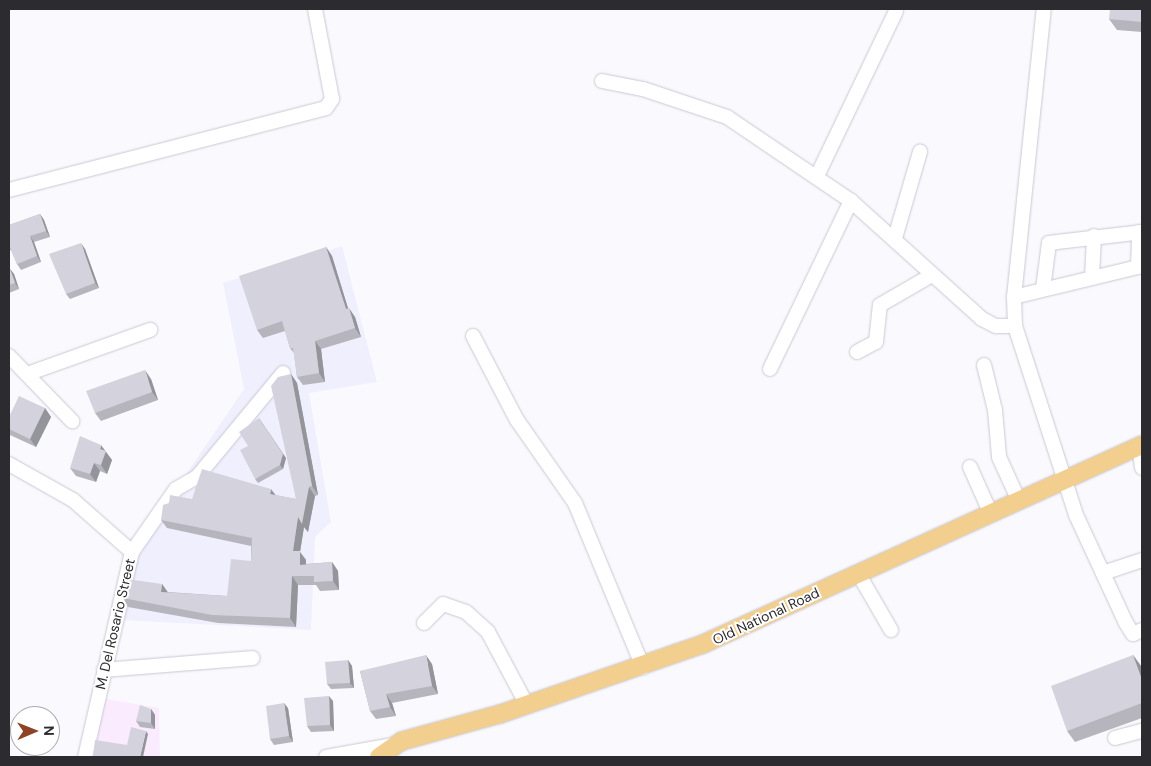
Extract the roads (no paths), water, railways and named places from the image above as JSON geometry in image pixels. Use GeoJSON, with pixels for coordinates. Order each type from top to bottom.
{"type":"FeatureCollection","features":[{"type":"Feature","properties":{"kind":"main road","name":"Old National Road"},"geometry":{"type":"LineString","coordinates":[[379,757],[393,745],[527,705],[643,667],[703,644],[1141,446]]}},
{"type":"Feature","properties":{"kind":"street"},"geometry":{"type":"LineString","coordinates":[[9,190],[326,108],[332,99],[315,9]]}},
{"type":"Feature","properties":{"kind":"street"},"geometry":{"type":"LineString","coordinates":[[1044,9],[1014,297],[1015,326],[1064,481],[1086,538],[1133,634],[1142,630]]}},
{"type":"Feature","properties":{"kind":"street"},"geometry":{"type":"LineString","coordinates":[[817,176],[896,11]]}},
{"type":"Feature","properties":{"kind":"street"},"geometry":{"type":"LineString","coordinates":[[602,81],[643,89],[727,117],[817,176],[851,201],[895,238],[932,275],[982,319],[996,326],[1015,326]]}},
{"type":"Feature","properties":{"kind":"street"},"geometry":{"type":"LineString","coordinates":[[895,238],[920,152]]}},
{"type":"Feature","properties":{"kind":"street"},"geometry":{"type":"LineString","coordinates":[[770,369],[851,201]]}},
{"type":"Feature","properties":{"kind":"street"},"geometry":{"type":"LineString","coordinates":[[1014,297],[1140,266],[1141,232],[1094,236],[1050,244],[1043,289]]}},
{"type":"Feature","properties":{"kind":"street"},"geometry":{"type":"LineString","coordinates":[[1092,278],[1094,236]]}},
{"type":"Feature","properties":{"kind":"street"},"geometry":{"type":"LineString","coordinates":[[857,352],[876,342],[880,306],[932,275]]}},
{"type":"Feature","properties":{"kind":"street"},"geometry":{"type":"LineString","coordinates":[[27,374],[150,330]]}},
{"type":"Feature","properties":{"kind":"street"},"geometry":{"type":"LineString","coordinates":[[473,336],[517,420],[575,503],[643,667]]}},
{"type":"Feature","properties":{"kind":"street"},"geometry":{"type":"LineString","coordinates":[[9,356],[72,421]]}},
{"type":"Feature","properties":{"kind":"street"},"geometry":{"type":"LineString","coordinates":[[984,365],[995,410],[1000,457],[1019,501]]}},
{"type":"Feature","properties":{"kind":"street"},"geometry":{"type":"LineString","coordinates":[[132,552],[176,489],[197,477],[283,373]]}},
{"type":"Feature","properties":{"kind":"street"},"geometry":{"type":"LineString","coordinates":[[1141,446],[1142,468]]}},
{"type":"Feature","properties":{"kind":"street","name":"M. Del Rosario Street"},"geometry":{"type":"LineString","coordinates":[[9,464],[73,500],[132,552],[85,757]]}},
{"type":"Feature","properties":{"kind":"street"},"geometry":{"type":"LineString","coordinates":[[970,467],[991,514]]}},
{"type":"Feature","properties":{"kind":"street"},"geometry":{"type":"LineString","coordinates":[[1103,573],[1142,560]]}},
{"type":"Feature","properties":{"kind":"street"},"geometry":{"type":"LineString","coordinates":[[858,573],[891,630]]}},
{"type":"Feature","properties":{"kind":"street"},"geometry":{"type":"LineString","coordinates":[[424,623],[443,604],[466,612],[488,632],[527,705]]}},
{"type":"Feature","properties":{"kind":"street"},"geometry":{"type":"LineString","coordinates":[[104,670],[253,658]]}},
{"type":"Feature","properties":{"kind":"street"},"geometry":{"type":"LineString","coordinates":[[1115,738],[1142,731]]}},
{"type":"Feature","properties":{"kind":"street"},"geometry":{"type":"LineString","coordinates":[[326,757],[393,745]]}}]}
